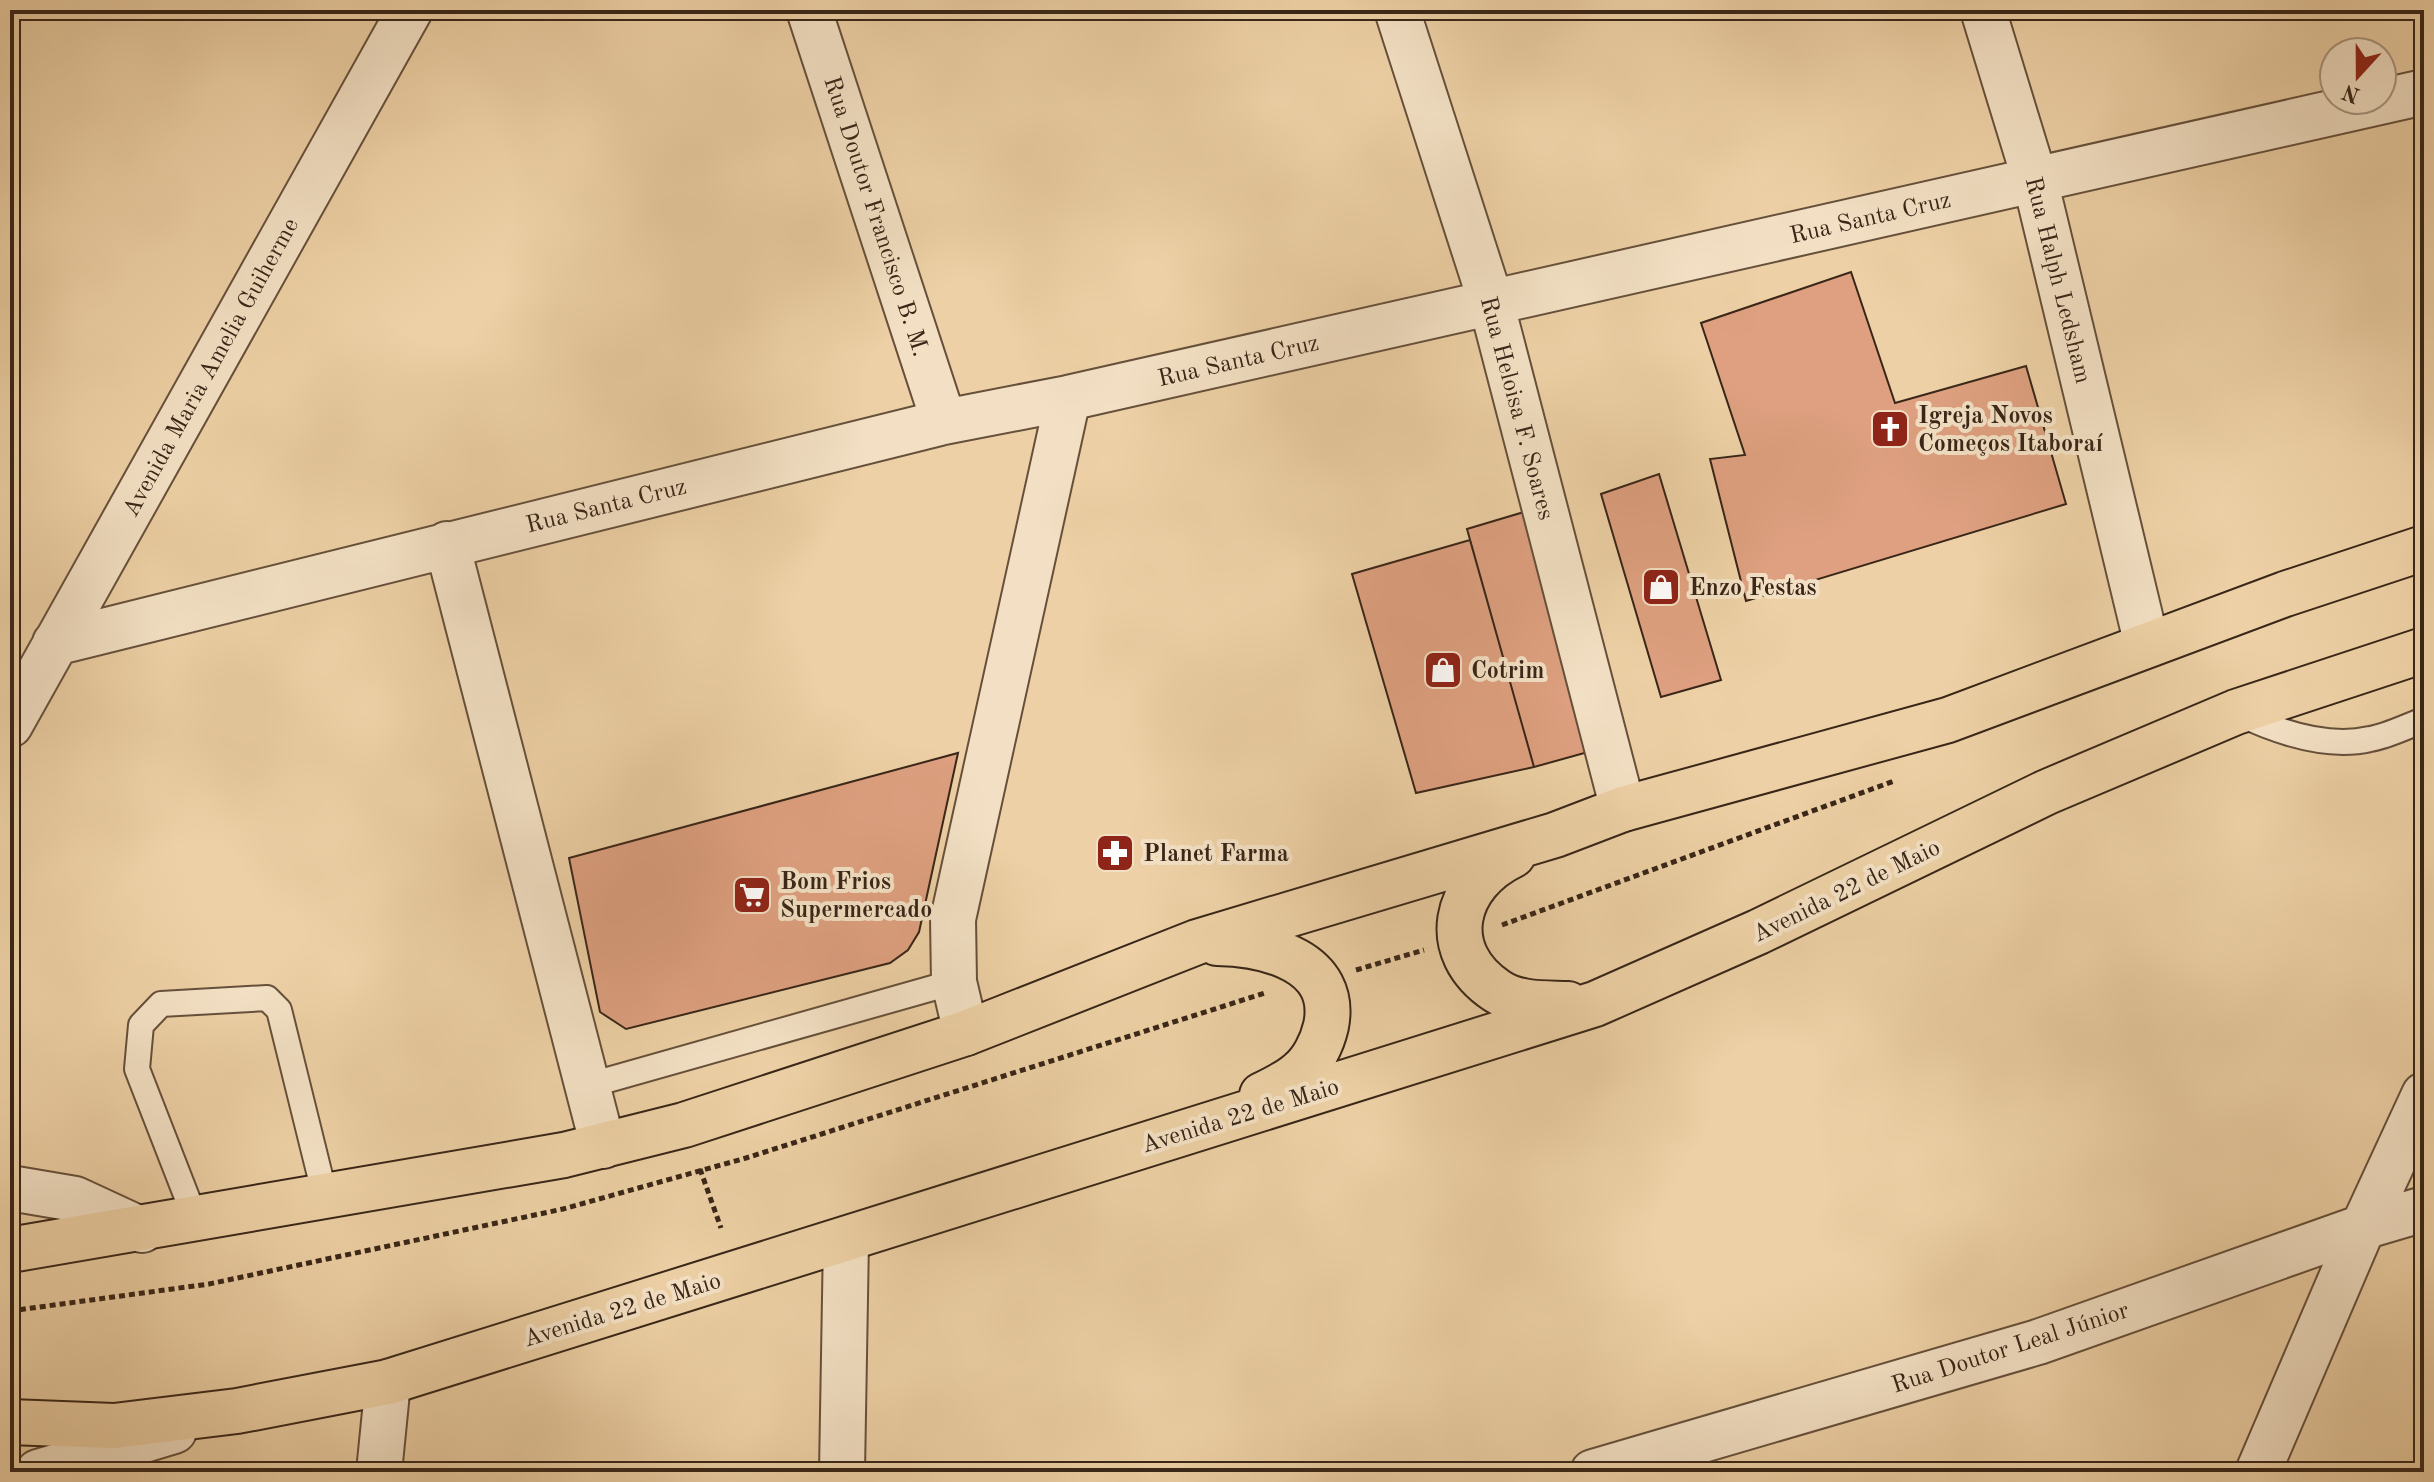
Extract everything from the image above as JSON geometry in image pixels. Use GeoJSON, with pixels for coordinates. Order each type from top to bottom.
{"type":"FeatureCollection","features":[{"type":"Feature","properties":{"kind":"main road"},"geometry":{"type":"LineString","coordinates":[[10,1250],[142,1230],[603,1146],[684,1125],[966,1033],[1197,942],[1555,835],[1623,809],[1948,720],[2285,594],[2424,548]]}},
{"type":"Feature","properties":{"kind":"main road","name":"Avenida 22 de Maio"},"geometry":{"type":"LineString","coordinates":[[10,1422],[114,1426],[237,1411],[388,1382],[1595,1004],[1758,932],[2047,792],[2236,712],[2424,650]]}},
{"type":"Feature","properties":{"kind":"main road"},"geometry":{"type":"LineString","coordinates":[[1555,835],[1496,863],[1476,883],[1461,908],[1457,932],[1465,955],[1478,974],[1498,992],[1524,1003],[1595,1004]]}},
{"type":"Feature","properties":{"kind":"main road"},"geometry":{"type":"LineString","coordinates":[[1197,942],[1246,943],[1270,948],[1296,959],[1311,970],[1324,988],[1329,1006],[1323,1039],[1299,1074],[1207,1124]]}},
{"type":"Feature","properties":{"kind":"street","name":"Avenida Maria Amelia Guiherme"},"geometry":{"type":"LineString","coordinates":[[10,725],[410,10]]}},
{"type":"Feature","properties":{"kind":"street","name":"Rua Doutor Francisco B. M."},"geometry":{"type":"LineString","coordinates":[[809,10],[944,422]]}},
{"type":"Feature","properties":{"kind":"street","name":"Rua Heloisa F. Soares"},"geometry":{"type":"LineString","coordinates":[[1397,10],[1491,302],[1623,809]]}},
{"type":"Feature","properties":{"kind":"street","name":"Rua Halph Ledsham"},"geometry":{"type":"LineString","coordinates":[[1983,10],[2035,180],[2147,645]]}},
{"type":"Feature","properties":{"kind":"street","name":"Rua Santa Cruz"},"geometry":{"type":"LineString","coordinates":[[55,643],[944,422],[1068,398],[2424,92]]}},
{"type":"Feature","properties":{"kind":"street"},"geometry":{"type":"LineString","coordinates":[[966,1033],[954,982],[953,919],[1068,398]]}},
{"type":"Feature","properties":{"kind":"street"},"geometry":{"type":"LineString","coordinates":[[447,544],[590,1085],[603,1146]]}},
{"type":"Feature","properties":{"kind":"street"},"geometry":{"type":"LineString","coordinates":[[2258,1472],[2363,1227],[2424,1095]]}},
{"type":"Feature","properties":{"kind":"street"},"geometry":{"type":"LineString","coordinates":[[10,1188],[75,1199],[142,1230]]}},
{"type":"Feature","properties":{"kind":"street","name":"Rua Doutor Leal Júnior"},"geometry":{"type":"LineString","coordinates":[[1593,1472],[2038,1342],[2363,1227],[2424,1209]]}},
{"type":"Feature","properties":{"kind":"street"},"geometry":{"type":"LineString","coordinates":[[842,1472],[846,1240]]}},
{"type":"Feature","properties":{"kind":"street"},"geometry":{"type":"LineString","coordinates":[[379,1472],[388,1382]]}},
{"type":"Feature","properties":{"kind":"street"},"geometry":{"type":"LineString","coordinates":[[38,1472],[237,1411]]}},
{"type":"Feature","properties":{"kind":"lane"},"geometry":{"type":"LineString","coordinates":[[2236,712],[2268,728],[2318,739],[2369,740],[2424,720]]}},
{"type":"Feature","properties":{"kind":"lane"},"geometry":{"type":"LineString","coordinates":[[590,1085],[954,982]]}},
{"type":"Feature","properties":{"kind":"lane"},"geometry":{"type":"LineString","coordinates":[[195,1218],[137,1069],[141,1025],[161,1004],[267,998],[279,1010],[325,1196]]}},
{"type":"Feature","properties":{"kind":"path"},"geometry":{"type":"LineString","coordinates":[[696,1159],[721,1228]]}},
{"type":"Feature","properties":{"kind":"building","name":"Igreja Novos Começos Itaboraí"},"geometry":{"type":"Polygon","coordinates":[[[1851,272],[1895,403],[2026,366],[2066,504],[1746,601],[1710,459],[1745,455],[1701,323],[1851,272]]]}},
{"type":"Feature","properties":{"kind":"building","name":"Enzo Festas"},"geometry":{"type":"Polygon","coordinates":[[[1659,474],[1721,680],[1661,697],[1601,494],[1659,474]]]}},
{"type":"Feature","properties":{"kind":"building"},"geometry":{"type":"Polygon","coordinates":[[[1544,506],[1606,747],[1534,767],[1467,529],[1544,506]]]}},
{"type":"Feature","properties":{"kind":"building","name":"Cotrim"},"geometry":{"type":"Polygon","coordinates":[[[1470,540],[1534,767],[1416,793],[1352,574],[1470,540]]]}},
{"type":"Feature","properties":{"kind":"building","name":"Bom Frios Supermercado"},"geometry":{"type":"Polygon","coordinates":[[[958,753],[919,932],[908,950],[890,963],[626,1029],[600,1012],[569,858],[958,753]]]}},
{"type":"Feature","properties":{"kind":"place","name":"Igreja Novos Começos Itaboraí"},"geometry":{"type":"Point","coordinates":[1890,429]}},
{"type":"Feature","properties":{"kind":"place","name":"Enzo Festas"},"geometry":{"type":"Point","coordinates":[1661,587]}},
{"type":"Feature","properties":{"kind":"place","name":"Cotrim"},"geometry":{"type":"Point","coordinates":[1443,670]}},
{"type":"Feature","properties":{"kind":"place","name":"Planet Farma"},"geometry":{"type":"Point","coordinates":[1115,853]}},
{"type":"Feature","properties":{"kind":"place","name":"Bom Frios Supermercado"},"geometry":{"type":"Point","coordinates":[752,895]}}]}
